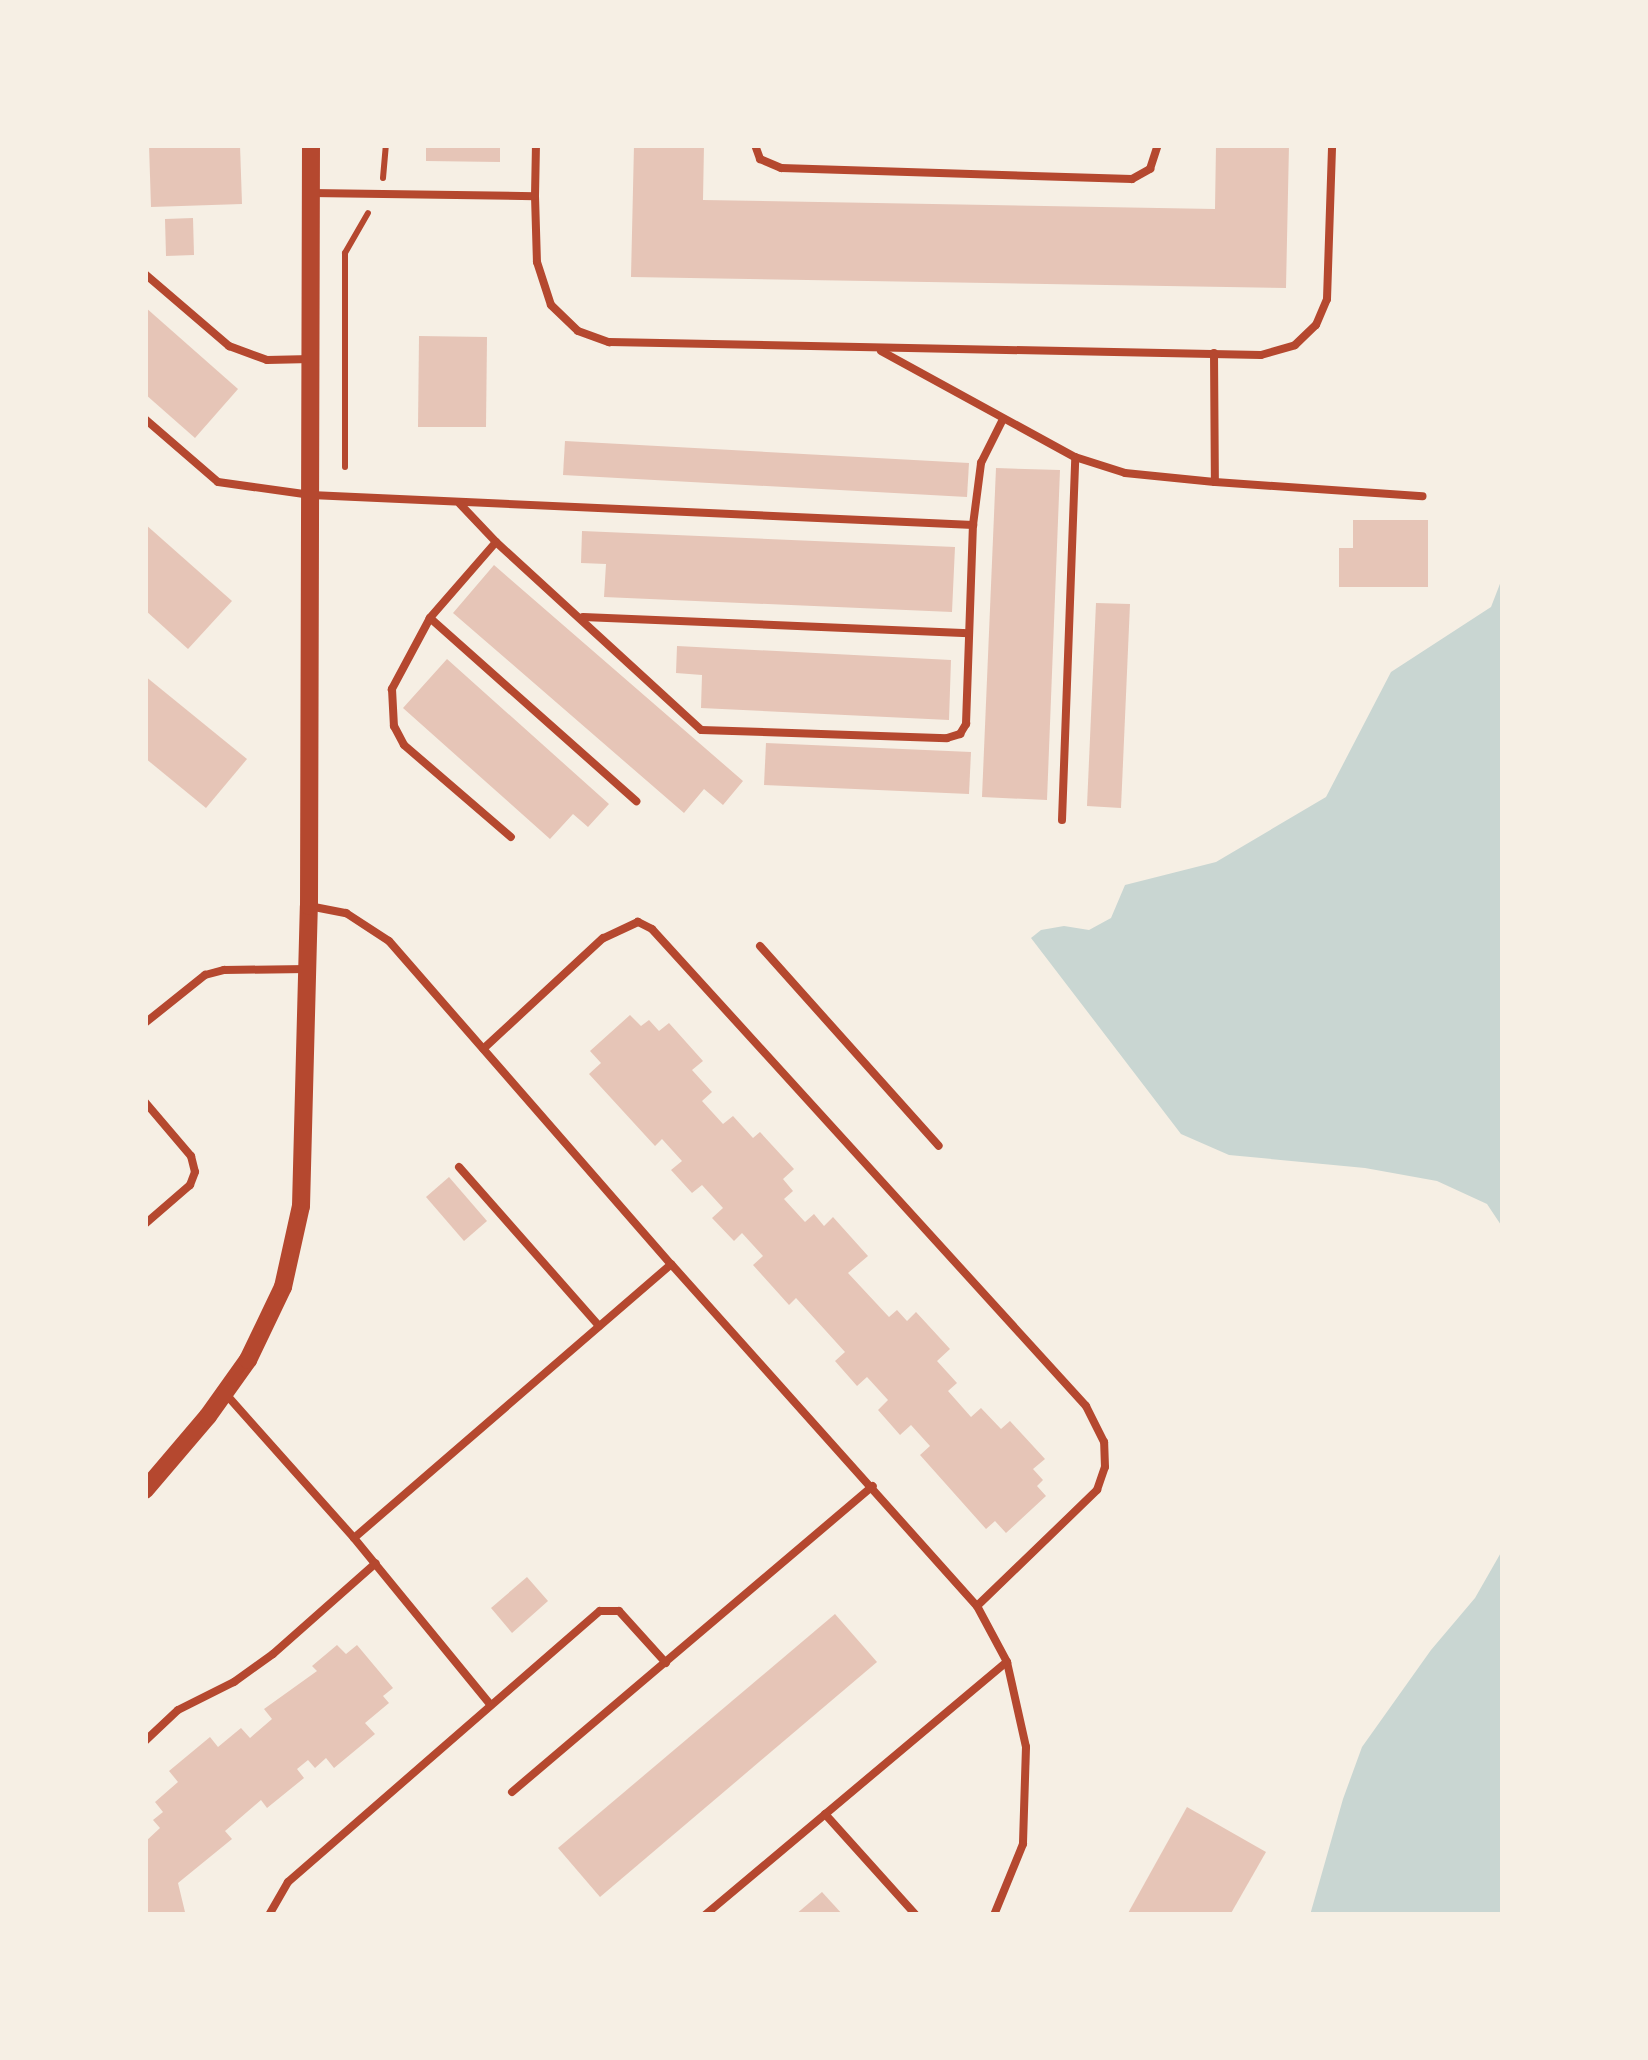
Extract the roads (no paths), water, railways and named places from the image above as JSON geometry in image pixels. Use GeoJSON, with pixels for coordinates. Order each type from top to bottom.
{"type":"FeatureCollection","features":[{"type":"Feature","properties":{"kind":"street"},"geometry":{"type":"LineString","coordinates":[[145,1490],[248,1360],[268,1321],[294,1249],[304,1142],[309,906],[311,145]]}},
{"type":"Feature","properties":{"kind":"lane"},"geometry":{"type":"LineString","coordinates":[[536,145],[541,280],[550,304],[578,331],[609,342],[1261,355],[1294,345],[1316,325],[1327,299],[1332,145]]}},
{"type":"Feature","properties":{"kind":"lane"},"geometry":{"type":"LineString","coordinates":[[755,145],[760,159],[781,168],[1132,179],[1150,169],[1158,145]]}},
{"type":"Feature","properties":{"kind":"lane"},"geometry":{"type":"LineString","coordinates":[[310,193],[536,196]]}},
{"type":"Feature","properties":{"kind":"lane"},"geometry":{"type":"LineString","coordinates":[[145,274],[239,352],[267,360],[311,359]]}},
{"type":"Feature","properties":{"kind":"lane"},"geometry":{"type":"LineString","coordinates":[[878,350],[1002,421],[1075,457],[1125,474],[1423,496]]}},
{"type":"Feature","properties":{"kind":"lane"},"geometry":{"type":"LineString","coordinates":[[1214,354],[1215,482]]}},
{"type":"Feature","properties":{"kind":"lane"},"geometry":{"type":"LineString","coordinates":[[145,419],[218,482],[311,495],[973,525]]}},
{"type":"Feature","properties":{"kind":"lane"},"geometry":{"type":"LineString","coordinates":[[460,504],[496,542],[582,616],[701,730],[946,738],[960,734],[966,724],[973,525],[981,463],[1002,421]]}},
{"type":"Feature","properties":{"kind":"lane"},"geometry":{"type":"LineString","coordinates":[[1062,820],[1075,457]]}},
{"type":"Feature","properties":{"kind":"lane"},"geometry":{"type":"LineString","coordinates":[[496,542],[430,618],[392,689],[394,726],[404,745],[510,838]]}},
{"type":"Feature","properties":{"kind":"lane"},"geometry":{"type":"LineString","coordinates":[[582,616],[968,633]]}},
{"type":"Feature","properties":{"kind":"lane"},"geometry":{"type":"LineString","coordinates":[[430,618],[636,801]]}},
{"type":"Feature","properties":{"kind":"lane"},"geometry":{"type":"LineString","coordinates":[[309,906],[346,913],[389,942],[977,1606],[1007,1662],[1026,1747],[1028,1802],[1023,1844],[994,1915]]}},
{"type":"Feature","properties":{"kind":"lane"},"geometry":{"type":"LineString","coordinates":[[484,1049],[603,938],[638,922],[652,929],[1086,1406],[1104,1442],[1105,1467],[1097,1490],[977,1606]]}},
{"type":"Feature","properties":{"kind":"lane"},"geometry":{"type":"LineString","coordinates":[[760,946],[939,1146]]}},
{"type":"Feature","properties":{"kind":"lane"},"geometry":{"type":"LineString","coordinates":[[145,1023],[205,975],[224,970],[307,968]]}},
{"type":"Feature","properties":{"kind":"lane"},"geometry":{"type":"LineString","coordinates":[[145,1102],[192,1156],[195,1172],[190,1186],[145,1224]]}},
{"type":"Feature","properties":{"kind":"lane"},"geometry":{"type":"LineString","coordinates":[[459,1167],[599,1326]]}},
{"type":"Feature","properties":{"kind":"lane"},"geometry":{"type":"LineString","coordinates":[[354,1538],[671,1264]]}},
{"type":"Feature","properties":{"kind":"lane"},"geometry":{"type":"LineString","coordinates":[[224,1392],[376,1563],[490,1704]]}},
{"type":"Feature","properties":{"kind":"lane"},"geometry":{"type":"LineString","coordinates":[[512,1792],[873,1486]]}},
{"type":"Feature","properties":{"kind":"lane"},"geometry":{"type":"LineString","coordinates":[[145,1740],[178,1710],[234,1682],[274,1654],[376,1563]]}},
{"type":"Feature","properties":{"kind":"lane"},"geometry":{"type":"LineString","coordinates":[[270,1915],[288,1882],[600,1611],[619,1611],[666,1663]]}},
{"type":"Feature","properties":{"kind":"lane"},"geometry":{"type":"LineString","coordinates":[[705,1915],[1007,1662]]}},
{"type":"Feature","properties":{"kind":"lane"},"geometry":{"type":"LineString","coordinates":[[824,1814],[916,1915]]}}]}
